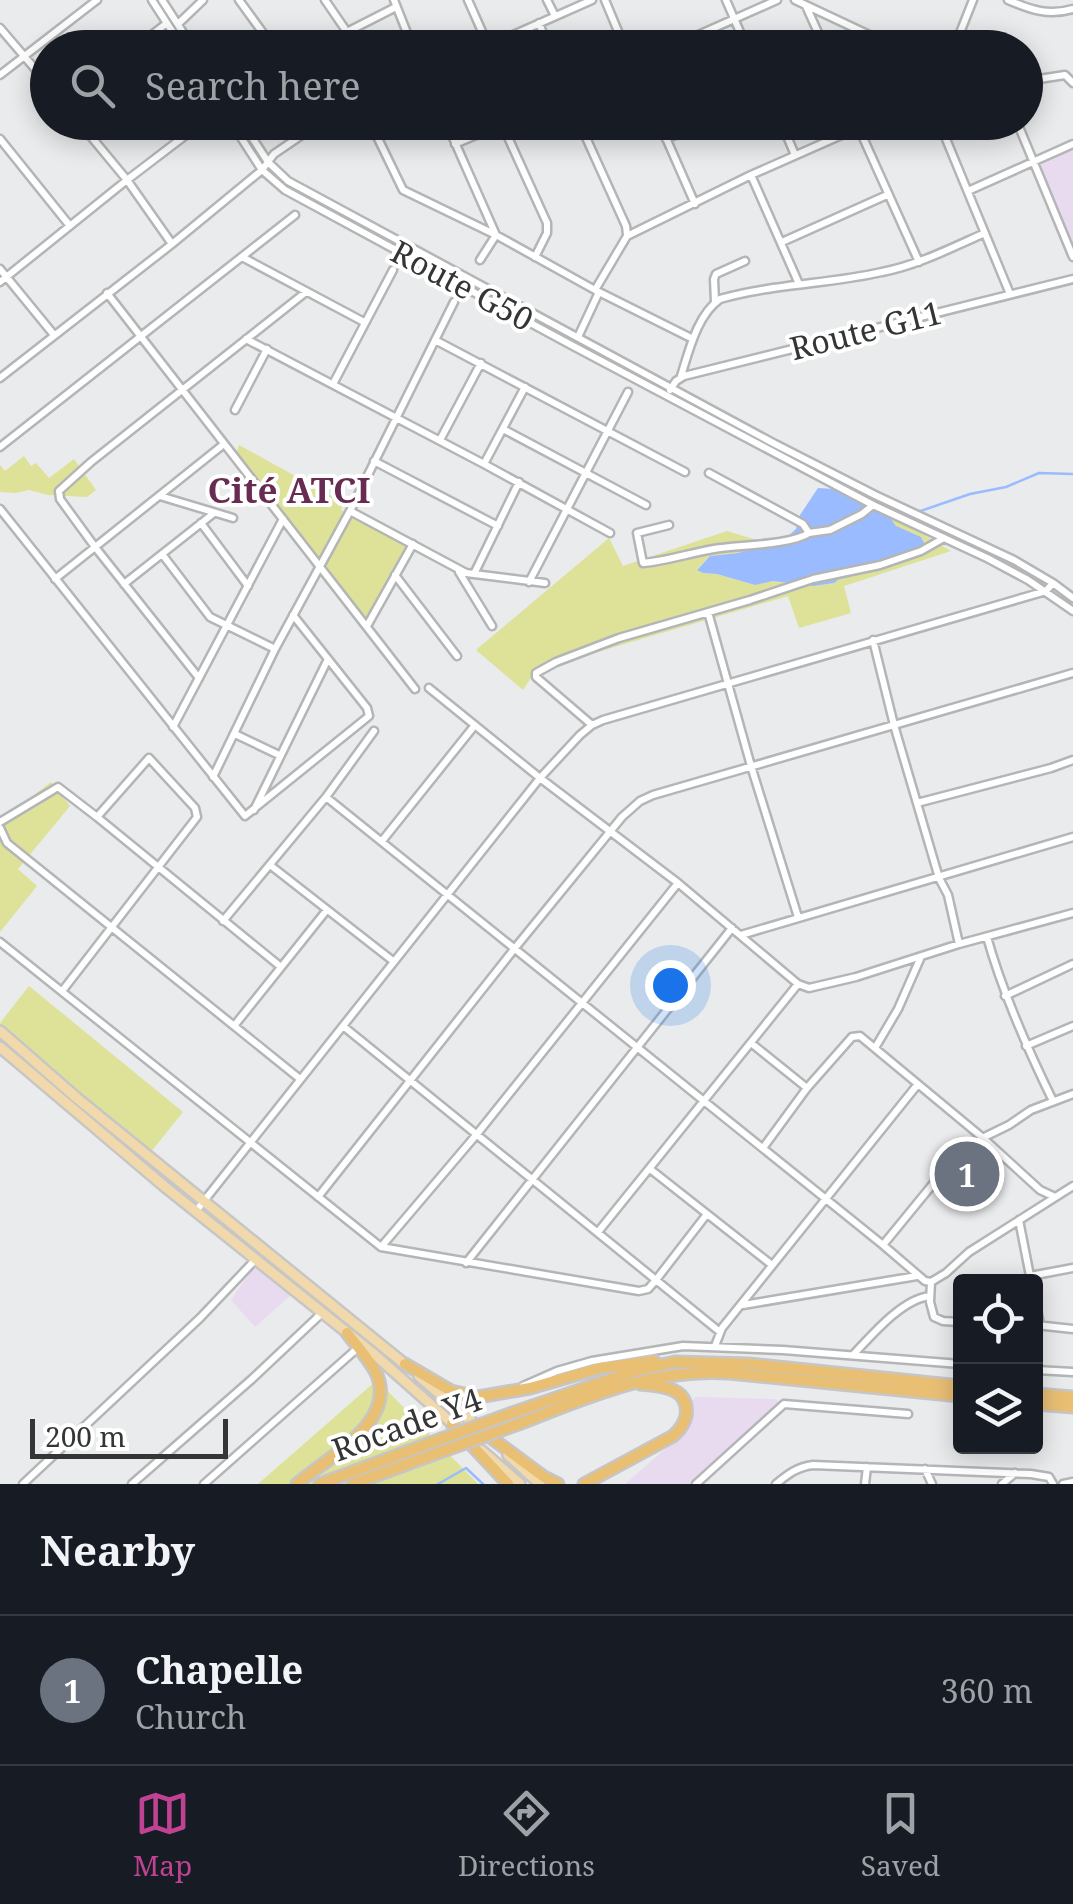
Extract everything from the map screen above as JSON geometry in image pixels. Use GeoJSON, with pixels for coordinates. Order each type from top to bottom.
{"type":"FeatureCollection","features":[{"type":"Feature","properties":{"kind":"highway"},"geometry":{"type":"LineString","coordinates":[[297,1484],[358,1434],[375,1417],[380,1404],[380,1381],[360,1346],[347,1333]]}},
{"type":"Feature","properties":{"kind":"highway"},"geometry":{"type":"LineString","coordinates":[[404,1364],[451,1391],[490,1397],[634,1362],[749,1364],[953,1385]]}},
{"type":"Feature","properties":{"kind":"highway","name":"Rocade Y4"},"geometry":{"type":"LineString","coordinates":[[320,1484],[610,1378],[675,1362]]}},
{"type":"Feature","properties":{"kind":"highway","name":"Rocade Y4"},"geometry":{"type":"LineString","coordinates":[[353,1484],[619,1387],[665,1375],[705,1372],[953,1395]]}},
{"type":"Feature","properties":{"kind":"highway"},"geometry":{"type":"LineString","coordinates":[[584,1484],[673,1436],[684,1423],[685,1400],[676,1391],[640,1384],[619,1387]]}},
{"type":"Feature","properties":{"kind":"highway"},"geometry":{"type":"LineString","coordinates":[[1043,1395],[1073,1397]]}},
{"type":"Feature","properties":{"kind":"highway"},"geometry":{"type":"LineString","coordinates":[[1043,1405],[1073,1407]]}},
{"type":"Feature","properties":{"kind":"highway"},"geometry":{"type":"LineString","coordinates":[[452,1424],[508,1484]]}},
{"type":"Feature","properties":{"kind":"highway"},"geometry":{"type":"LineString","coordinates":[[482,1430],[558,1484]]}},
{"type":"Feature","properties":{"kind":"highway"},"geometry":{"type":"LineString","coordinates":[[380,1484],[414,1462]]}},
{"type":"Feature","properties":{"kind":"main road"},"geometry":{"type":"LineString","coordinates":[[0,1031],[450,1402],[540,1484]]}},
{"type":"Feature","properties":{"kind":"main road"},"geometry":{"type":"LineString","coordinates":[[0,1047],[347,1333]]}},
{"type":"Feature","properties":{"kind":"main road"},"geometry":{"type":"LineString","coordinates":[[360,1346],[520,1484]]}},
{"type":"Feature","properties":{"kind":"street"},"geometry":{"type":"LineString","coordinates":[[58,30],[97,0]]}},
{"type":"Feature","properties":{"kind":"street"},"geometry":{"type":"LineString","coordinates":[[152,0],[172,30]]}},
{"type":"Feature","properties":{"kind":"street"},"geometry":{"type":"LineString","coordinates":[[162,0],[182,30]]}},
{"type":"Feature","properties":{"kind":"street"},"geometry":{"type":"LineString","coordinates":[[178,24],[204,0]]}},
{"type":"Feature","properties":{"kind":"street"},"geometry":{"type":"LineString","coordinates":[[239,0],[261,30]]}},
{"type":"Feature","properties":{"kind":"street"},"geometry":{"type":"LineString","coordinates":[[325,0],[345,30]]}},
{"type":"Feature","properties":{"kind":"street"},"geometry":{"type":"LineString","coordinates":[[468,0],[480,30]]}},
{"type":"Feature","properties":{"kind":"street"},"geometry":{"type":"LineString","coordinates":[[547,0],[555,16]]}},
{"type":"Feature","properties":{"kind":"street"},"geometry":{"type":"LineString","coordinates":[[523,30],[592,0]]}},
{"type":"Feature","properties":{"kind":"street"},"geometry":{"type":"LineString","coordinates":[[604,0],[618,30]]}},
{"type":"Feature","properties":{"kind":"street"},"geometry":{"type":"LineString","coordinates":[[726,0],[739,30]]}},
{"type":"Feature","properties":{"kind":"street"},"geometry":{"type":"LineString","coordinates":[[709,30],[776,0]]}},
{"type":"Feature","properties":{"kind":"street"},"geometry":{"type":"LineString","coordinates":[[795,0],[858,30]]}},
{"type":"Feature","properties":{"kind":"street"},"geometry":{"type":"LineString","coordinates":[[961,30],[973,0]]}},
{"type":"Feature","properties":{"kind":"street"},"geometry":{"type":"LineString","coordinates":[[1008,0],[1032,10],[1058,13],[1073,9]]}},
{"type":"Feature","properties":{"kind":"street"},"geometry":{"type":"LineString","coordinates":[[350,30],[395,4],[406,30]]}},
{"type":"Feature","properties":{"kind":"street"},"geometry":{"type":"LineString","coordinates":[[805,5],[817,30]]}},
{"type":"Feature","properties":{"kind":"street"},"geometry":{"type":"LineString","coordinates":[[157,30],[167,22]]}},
{"type":"Feature","properties":{"kind":"street"},"geometry":{"type":"LineString","coordinates":[[539,23],[542,30]]}},
{"type":"Feature","properties":{"kind":"street"},"geometry":{"type":"LineString","coordinates":[[0,28],[30,62]]}},
{"type":"Feature","properties":{"kind":"street"},"geometry":{"type":"LineString","coordinates":[[0,75],[30,52]]}},
{"type":"Feature","properties":{"kind":"street"},"geometry":{"type":"LineString","coordinates":[[1043,78],[1064,75],[1073,84]]}},
{"type":"Feature","properties":{"kind":"street"},"geometry":{"type":"LineString","coordinates":[[0,139],[70,226]]}},
{"type":"Feature","properties":{"kind":"street"},"geometry":{"type":"LineString","coordinates":[[94,140],[172,244]]}},
{"type":"Feature","properties":{"kind":"street"},"geometry":{"type":"LineString","coordinates":[[4,280],[178,140]]}},
{"type":"Feature","properties":{"kind":"street"},"geometry":{"type":"LineString","coordinates":[[246,140],[265,166]]}},
{"type":"Feature","properties":{"kind":"street"},"geometry":{"type":"LineString","coordinates":[[251,140],[265,166]]}},
{"type":"Feature","properties":{"kind":"street"},"geometry":{"type":"LineString","coordinates":[[0,378],[172,244],[295,140]]}},
{"type":"Feature","properties":{"kind":"street"},"geometry":{"type":"LineString","coordinates":[[379,140],[403,190],[693,339]]}},
{"type":"Feature","properties":{"kind":"street"},"geometry":{"type":"LineString","coordinates":[[453,140],[496,235]]}},
{"type":"Feature","properties":{"kind":"street"},"geometry":{"type":"LineString","coordinates":[[455,144],[464,140]]}},
{"type":"Feature","properties":{"kind":"street"},"geometry":{"type":"LineString","coordinates":[[510,140],[547,224],[547,233],[535,257]]}},
{"type":"Feature","properties":{"kind":"street"},"geometry":{"type":"LineString","coordinates":[[578,337],[627,236],[586,140]]}},
{"type":"Feature","properties":{"kind":"street"},"geometry":{"type":"LineString","coordinates":[[666,140],[695,204]]}},
{"type":"Feature","properties":{"kind":"street"},"geometry":{"type":"LineString","coordinates":[[789,140],[796,156]]}},
{"type":"Feature","properties":{"kind":"street"},"geometry":{"type":"LineString","coordinates":[[627,236],[828,140]]}},
{"type":"Feature","properties":{"kind":"street"},"geometry":{"type":"LineString","coordinates":[[864,140],[919,262]]}},
{"type":"Feature","properties":{"kind":"street"},"geometry":{"type":"LineString","coordinates":[[947,140],[1010,294]]}},
{"type":"Feature","properties":{"kind":"street"},"geometry":{"type":"LineString","coordinates":[[1024,140],[1073,257]]}},
{"type":"Feature","properties":{"kind":"street"},"geometry":{"type":"LineString","coordinates":[[968,190],[1073,144]]}},
{"type":"Feature","properties":{"kind":"street","name":"Route G50"},"geometry":{"type":"LineString","coordinates":[[265,166],[578,337],[669,392]]}},
{"type":"Feature","properties":{"kind":"street","name":"Route G50"},"geometry":{"type":"LineString","coordinates":[[265,166],[284,190],[669,392]]}},
{"type":"Feature","properties":{"kind":"street"},"geometry":{"type":"LineString","coordinates":[[751,175],[799,284]]}},
{"type":"Feature","properties":{"kind":"street"},"geometry":{"type":"LineString","coordinates":[[782,242],[887,195]]}},
{"type":"Feature","properties":{"kind":"street"},"geometry":{"type":"LineString","coordinates":[[0,447],[295,215]]}},
{"type":"Feature","properties":{"kind":"street"},"geometry":{"type":"LineString","coordinates":[[715,302],[799,284],[873,274],[919,262],[984,233]]}},
{"type":"Feature","properties":{"kind":"street"},"geometry":{"type":"LineString","coordinates":[[480,260],[496,235]]}},
{"type":"Feature","properties":{"kind":"street"},"geometry":{"type":"LineString","coordinates":[[242,257],[364,322]]}},
{"type":"Feature","properties":{"kind":"street"},"geometry":{"type":"LineString","coordinates":[[669,392],[680,378],[693,339],[715,302],[716,274],[745,261]]}},
{"type":"Feature","properties":{"kind":"street"},"geometry":{"type":"LineString","coordinates":[[0,268],[4,280],[54,335]]}},
{"type":"Feature","properties":{"kind":"street"},"geometry":{"type":"LineString","coordinates":[[333,384],[393,270]]}},
{"type":"Feature","properties":{"kind":"street","name":"Route G11"},"geometry":{"type":"LineString","coordinates":[[680,378],[1073,280]]}},
{"type":"Feature","properties":{"kind":"street"},"geometry":{"type":"LineString","coordinates":[[199,678],[96,548],[60,499],[59,491],[90,462],[306,292]]}},
{"type":"Feature","properties":{"kind":"street"},"geometry":{"type":"LineString","coordinates":[[107,293],[415,689]]}},
{"type":"Feature","properties":{"kind":"street"},"geometry":{"type":"LineString","coordinates":[[214,777],[275,649],[454,302]]}},
{"type":"Feature","properties":{"kind":"street"},"geometry":{"type":"LineString","coordinates":[[246,338],[610,532]]}},
{"type":"Feature","properties":{"kind":"street"},"geometry":{"type":"LineString","coordinates":[[435,340],[684,472]]}},
{"type":"Feature","properties":{"kind":"street"},"geometry":{"type":"LineString","coordinates":[[234,410],[267,349]]}},
{"type":"Feature","properties":{"kind":"street"},"geometry":{"type":"LineString","coordinates":[[440,440],[481,363]]}},
{"type":"Feature","properties":{"kind":"street"},"geometry":{"type":"LineString","coordinates":[[484,464],[525,387]]}},
{"type":"Feature","properties":{"kind":"street"},"geometry":{"type":"LineString","coordinates":[[529,582],[628,392]]}},
{"type":"Feature","properties":{"kind":"street"},"geometry":{"type":"LineString","coordinates":[[669,392],[894,515],[987,558],[1073,611]]}},
{"type":"Feature","properties":{"kind":"street"},"geometry":{"type":"LineString","coordinates":[[669,392],[1014,560],[1073,598]]}},
{"type":"Feature","properties":{"kind":"street"},"geometry":{"type":"LineString","coordinates":[[503,428],[646,504]]}},
{"type":"Feature","properties":{"kind":"street"},"geometry":{"type":"LineString","coordinates":[[55,579],[224,444]]}},
{"type":"Feature","properties":{"kind":"street"},"geometry":{"type":"LineString","coordinates":[[374,460],[498,526]]}},
{"type":"Feature","properties":{"kind":"street"},"geometry":{"type":"LineString","coordinates":[[709,473],[803,524],[808,533]]}},
{"type":"Feature","properties":{"kind":"street"},"geometry":{"type":"LineString","coordinates":[[474,574],[519,482]]}},
{"type":"Feature","properties":{"kind":"street"},"geometry":{"type":"LineString","coordinates":[[159,496],[233,518]]}},
{"type":"Feature","properties":{"kind":"street"},"geometry":{"type":"LineString","coordinates":[[669,525],[637,533],[643,563],[803,537],[830,530],[873,504]]}},
{"type":"Feature","properties":{"kind":"street"},"geometry":{"type":"LineString","coordinates":[[0,509],[246,816],[370,716],[293,615]]}},
{"type":"Feature","properties":{"kind":"street"},"geometry":{"type":"LineString","coordinates":[[350,510],[457,570],[545,583]]}},
{"type":"Feature","properties":{"kind":"street"},"geometry":{"type":"LineString","coordinates":[[124,584],[214,512]]}},
{"type":"Feature","properties":{"kind":"street"},"geometry":{"type":"LineString","coordinates":[[173,727],[284,519]]}},
{"type":"Feature","properties":{"kind":"street"},"geometry":{"type":"LineString","coordinates":[[201,523],[248,586]]}},
{"type":"Feature","properties":{"kind":"street"},"geometry":{"type":"LineString","coordinates":[[592,724],[536,673],[620,638],[813,579],[880,565],[921,551],[944,538]]}},
{"type":"Feature","properties":{"kind":"street"},"geometry":{"type":"LineString","coordinates":[[367,627],[413,544]]}},
{"type":"Feature","properties":{"kind":"street"},"geometry":{"type":"LineString","coordinates":[[162,554],[207,614],[275,649]]}},
{"type":"Feature","properties":{"kind":"street"},"geometry":{"type":"LineString","coordinates":[[457,570],[492,626]]}},
{"type":"Feature","properties":{"kind":"street"},"geometry":{"type":"LineString","coordinates":[[394,574],[457,656]]}},
{"type":"Feature","properties":{"kind":"street"},"geometry":{"type":"LineString","coordinates":[[196,1211],[540,778],[592,724],[1046,592],[1054,583]]}},
{"type":"Feature","properties":{"kind":"street"},"geometry":{"type":"LineString","coordinates":[[708,612],[798,918]]}},
{"type":"Feature","properties":{"kind":"street"},"geometry":{"type":"LineString","coordinates":[[873,640],[959,944]]}},
{"type":"Feature","properties":{"kind":"street"},"geometry":{"type":"LineString","coordinates":[[254,812],[328,658]]}},
{"type":"Feature","properties":{"kind":"street"},"geometry":{"type":"LineString","coordinates":[[318,1196],[610,832],[646,798],[1073,673]]}},
{"type":"Feature","properties":{"kind":"street"},"geometry":{"type":"LineString","coordinates":[[429,688],[678,883],[798,984],[809,988],[1073,912]]}},
{"type":"Feature","properties":{"kind":"street"},"geometry":{"type":"LineString","coordinates":[[382,842],[474,725]]}},
{"type":"Feature","properties":{"kind":"street"},"geometry":{"type":"LineString","coordinates":[[224,921],[374,732]]}},
{"type":"Feature","properties":{"kind":"street"},"geometry":{"type":"LineString","coordinates":[[235,734],[279,754]]}},
{"type":"Feature","properties":{"kind":"street"},"geometry":{"type":"LineString","coordinates":[[62,990],[198,814],[149,758],[97,817]]}},
{"type":"Feature","properties":{"kind":"street"},"geometry":{"type":"LineString","coordinates":[[917,803],[1073,760]]}},
{"type":"Feature","properties":{"kind":"street"},"geometry":{"type":"LineString","coordinates":[[281,968],[58,788],[0,825],[7,843],[300,1079]]}},
{"type":"Feature","properties":{"kind":"street"},"geometry":{"type":"LineString","coordinates":[[326,796],[925,1282],[946,1273],[970,1252],[1073,1186]]}},
{"type":"Feature","properties":{"kind":"street"},"geometry":{"type":"LineString","coordinates":[[741,934],[1073,837]]}},
{"type":"Feature","properties":{"kind":"street"},"geometry":{"type":"LineString","coordinates":[[270,865],[393,961]]}},
{"type":"Feature","properties":{"kind":"street"},"geometry":{"type":"LineString","coordinates":[[381,1247],[678,883]]}},
{"type":"Feature","properties":{"kind":"street"},"geometry":{"type":"LineString","coordinates":[[234,1026],[326,910]]}},
{"type":"Feature","properties":{"kind":"street"},"geometry":{"type":"LineString","coordinates":[[466,1263],[732,928]]}},
{"type":"Feature","properties":{"kind":"street"},"geometry":{"type":"LineString","coordinates":[[987,937],[1005,996],[1053,1101]]}},
{"type":"Feature","properties":{"kind":"street"},"geometry":{"type":"LineString","coordinates":[[0,942],[381,1247],[639,1291],[656,1280],[707,1214]]}},
{"type":"Feature","properties":{"kind":"street"},"geometry":{"type":"LineString","coordinates":[[875,1048],[903,999],[920,958]]}},
{"type":"Feature","properties":{"kind":"street"},"geometry":{"type":"LineString","coordinates":[[1005,996],[1073,964]]}},
{"type":"Feature","properties":{"kind":"street"},"geometry":{"type":"LineString","coordinates":[[598,1232],[798,984]]}},
{"type":"Feature","properties":{"kind":"street"},"geometry":{"type":"LineString","coordinates":[[342,1026],[720,1332]]}},
{"type":"Feature","properties":{"kind":"street"},"geometry":{"type":"LineString","coordinates":[[1026,1046],[1073,1026]]}},
{"type":"Feature","properties":{"kind":"street"},"geometry":{"type":"LineString","coordinates":[[763,1148],[852,1037],[860,1036],[1040,1190],[1055,1198]]}},
{"type":"Feature","properties":{"kind":"street"},"geometry":{"type":"LineString","coordinates":[[751,1043],[808,1088]]}},
{"type":"Feature","properties":{"kind":"street"},"geometry":{"type":"LineString","coordinates":[[716,1346],[720,1332],[918,1084]]}},
{"type":"Feature","properties":{"kind":"street"},"geometry":{"type":"LineString","coordinates":[[883,1245],[970,1144],[1073,1094]]}},
{"type":"Feature","properties":{"kind":"street"},"geometry":{"type":"LineString","coordinates":[[650,1169],[772,1266]]}},
{"type":"Feature","properties":{"kind":"street"},"geometry":{"type":"LineString","coordinates":[[1019,1220],[1029,1274]]}},
{"type":"Feature","properties":{"kind":"street"},"geometry":{"type":"LineString","coordinates":[[23,1484],[200,1318],[256,1259]]}},
{"type":"Feature","properties":{"kind":"street"},"geometry":{"type":"LineString","coordinates":[[1043,1275],[1073,1268]]}},
{"type":"Feature","properties":{"kind":"street"},"geometry":{"type":"LineString","coordinates":[[742,1305],[919,1276]]}},
{"type":"Feature","properties":{"kind":"street"},"geometry":{"type":"LineString","coordinates":[[930,1282],[934,1317],[953,1322]]}},
{"type":"Feature","properties":{"kind":"street"},"geometry":{"type":"LineString","coordinates":[[852,1356],[885,1322],[917,1298],[930,1296]]}},
{"type":"Feature","properties":{"kind":"street"},"geometry":{"type":"LineString","coordinates":[[132,1484],[322,1313]]}},
{"type":"Feature","properties":{"kind":"street"},"geometry":{"type":"LineString","coordinates":[[1043,1326],[1073,1329]]}},
{"type":"Feature","properties":{"kind":"street"},"geometry":{"type":"LineString","coordinates":[[204,1484],[360,1346]]}},
{"type":"Feature","properties":{"kind":"street"},"geometry":{"type":"LineString","coordinates":[[506,1394],[557,1371],[664,1348],[716,1346],[953,1363]]}},
{"type":"Feature","properties":{"kind":"street"},"geometry":{"type":"LineString","coordinates":[[1043,1370],[1073,1372]]}},
{"type":"Feature","properties":{"kind":"street"},"geometry":{"type":"LineString","coordinates":[[696,1484],[784,1404],[908,1414]]}},
{"type":"Feature","properties":{"kind":"street"},"geometry":{"type":"LineString","coordinates":[[776,1484],[790,1472],[814,1464],[1046,1475],[1053,1484]]}},
{"type":"Feature","properties":{"kind":"street"},"geometry":{"type":"LineString","coordinates":[[865,1484],[867,1467]]}},
{"type":"Feature","properties":{"kind":"street"},"geometry":{"type":"LineString","coordinates":[[925,1469],[932,1484]]}},
{"type":"Feature","properties":{"kind":"street"},"geometry":{"type":"LineString","coordinates":[[1002,1484],[1014,1473]]}},
{"type":"Feature","properties":{"kind":"street"},"geometry":{"type":"LineString","coordinates":[[1063,1484],[1073,1482]]}},
{"type":"Feature","properties":{"kind":"shaded area"},"geometry":{"type":"Polygon","coordinates":[[[1073,149],[1073,249],[1039,166],[1073,149]]]}},
{"type":"Feature","properties":{"kind":"shaded area"},"geometry":{"type":"Polygon","coordinates":[[[255,1265],[291,1295],[255,1327],[231,1300],[255,1265]]]}},
{"type":"Feature","properties":{"kind":"shaded area"},"geometry":{"type":"Polygon","coordinates":[[[695,1397],[774,1399],[787,1406],[701,1484],[625,1484],[689,1428],[695,1397]]]}},
{"type":"Feature","properties":{"kind":"green space"},"geometry":{"type":"Polygon","coordinates":[[[239,445],[344,503],[341,510],[407,545],[366,620],[237,452],[239,445]]]}},
{"type":"Feature","properties":{"kind":"green space"},"geometry":{"type":"Polygon","coordinates":[[[24,456],[49,478],[74,459],[96,490],[87,497],[29,490],[0,492],[0,465],[5,471],[24,456]]]}},
{"type":"Feature","properties":{"kind":"green space"},"geometry":{"type":"Polygon","coordinates":[[[887,513],[951,551],[844,586],[851,613],[799,628],[788,596],[536,670],[523,690],[476,650],[609,538],[623,566],[727,531],[770,544],[710,556],[697,569],[755,585],[773,581],[814,586],[834,583],[859,564],[876,564],[896,526],[887,513]]]}},
{"type":"Feature","properties":{"kind":"green space"},"geometry":{"type":"Polygon","coordinates":[[[51,782],[70,806],[18,869],[37,886],[0,932],[0,821],[51,782]]]}},
{"type":"Feature","properties":{"kind":"green space"},"geometry":{"type":"Polygon","coordinates":[[[29,986],[183,1112],[150,1153],[0,1023],[29,986]]]}},
{"type":"Feature","properties":{"kind":"green space"},"geometry":{"type":"Polygon","coordinates":[[[377,1380],[478,1484],[258,1484],[377,1380]]]}},
{"type":"Feature","properties":{"kind":"water"},"geometry":{"type":"Polygon","coordinates":[[[818,488],[834,489],[887,513],[896,526],[921,537],[924,543],[894,562],[859,564],[834,583],[814,586],[773,581],[755,585],[697,570],[710,556],[738,553],[786,538],[796,529],[800,515],[818,488]]]}},
{"type":"Feature","properties":{"kind":"waterway"},"geometry":{"type":"LineString","coordinates":[[906,516],[970,494],[1006,487],[1039,473],[1073,474]]}},
{"type":"Feature","properties":{"kind":"waterway"},"geometry":{"type":"LineString","coordinates":[[438,1484],[466,1468],[483,1484]]}},
{"type":"Feature","properties":{"kind":"place","name":"Chapelle"},"geometry":{"type":"Point","coordinates":[967,1174]}},
{"type":"Feature","properties":{"kind":"district","name":"Cité ATCI"},"geometry":{"type":"Point","coordinates":[289,491]}}]}
